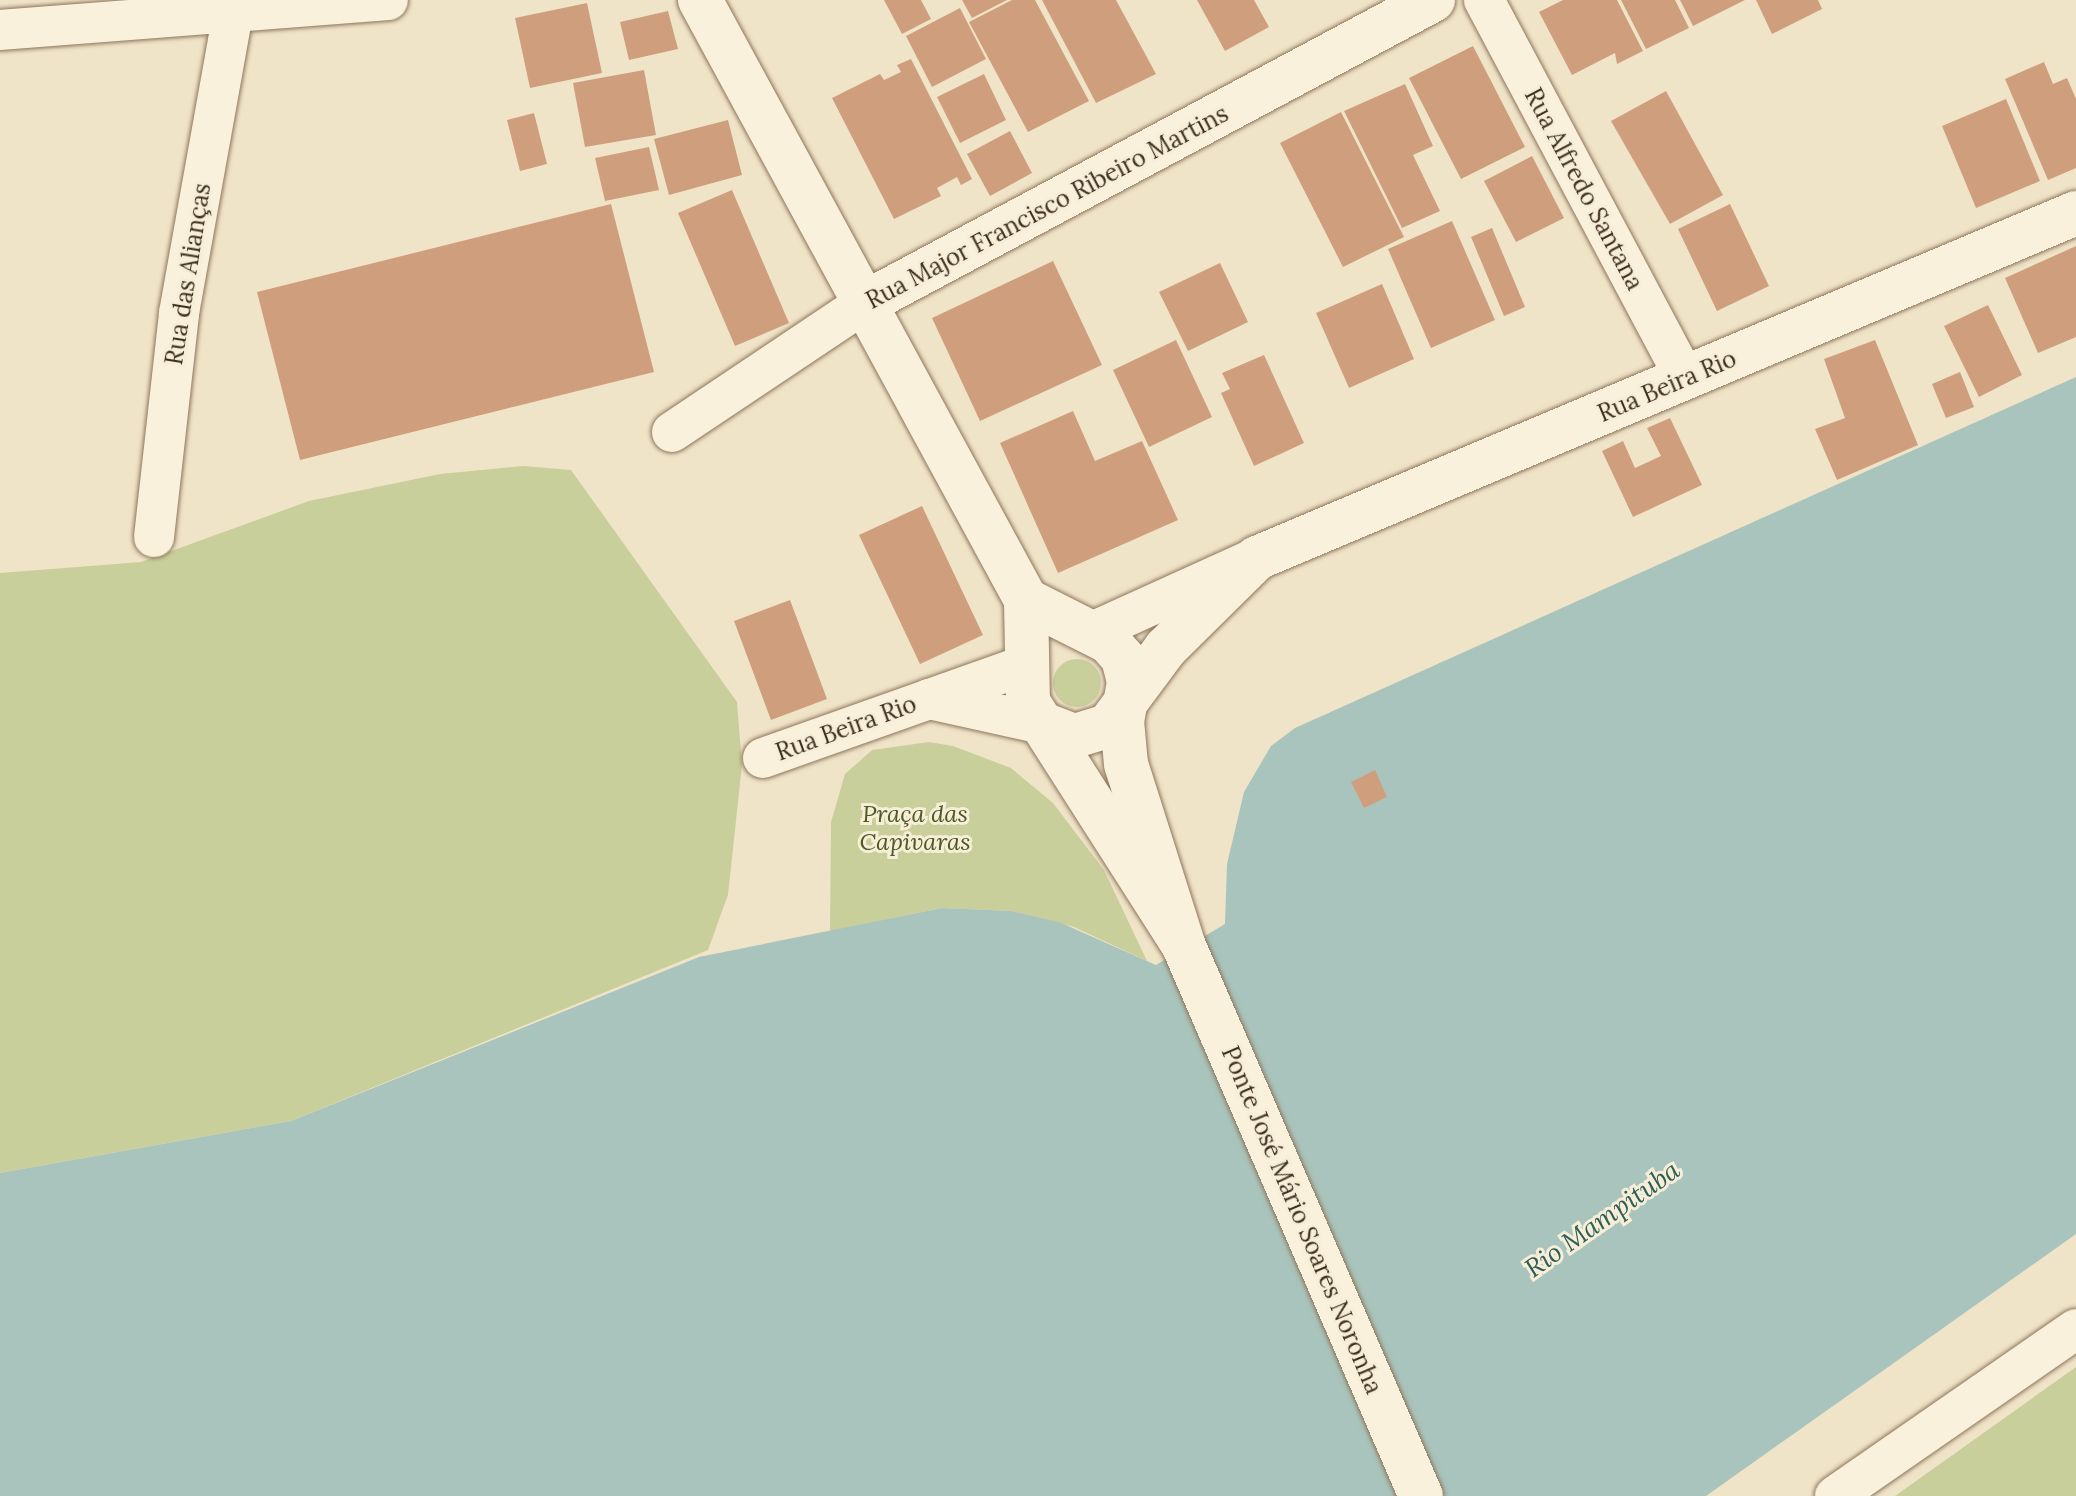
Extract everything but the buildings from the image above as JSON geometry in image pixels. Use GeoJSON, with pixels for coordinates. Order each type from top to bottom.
{"type":"FeatureCollection","features":[{"type":"Feature","properties":{"kind":"main road"},"geometry":{"type":"LineString","coordinates":[[700,0],[1026,600],[1028,664],[1024,689],[1183,944]]}},
{"type":"Feature","properties":{"kind":"main road","name":"Rua Major Francisco Ribeiro Martins"},"geometry":{"type":"LineString","coordinates":[[863,304],[1433,0]]}},
{"type":"Feature","properties":{"kind":"main road","name":"Rua Beira Rio"},"geometry":{"type":"LineString","coordinates":[[1043,724],[1063,734],[1086,735],[1108,726],[1166,648],[1257,558],[2076,213]]}},
{"type":"Feature","properties":{"kind":"main road"},"geometry":{"type":"LineString","coordinates":[[1026,600],[1109,642],[1123,658],[1129,682],[1123,708],[1126,764],[1183,944]]}},
{"type":"Feature","properties":{"kind":"main road","name":"Rua Beira Rio"},"geometry":{"type":"LineString","coordinates":[[1028,664],[1038,648],[1057,635],[1090,633]]}},
{"type":"Feature","properties":{"kind":"main road","name":"Ponte José Mário Soares Noronha"},"geometry":{"type":"LineString","coordinates":[[1183,944],[1421,1496]]}},
{"type":"Feature","properties":{"kind":"street"},"geometry":{"type":"LineString","coordinates":[[0,30],[388,0]]}},
{"type":"Feature","properties":{"kind":"street","name":"Rua Alfredo Santana"},"geometry":{"type":"LineString","coordinates":[[1484,0],[1685,378]]}},
{"type":"Feature","properties":{"kind":"street","name":"Rua das Alianças"},"geometry":{"type":"LineString","coordinates":[[154,537],[179,313],[233,12]]}},
{"type":"Feature","properties":{"kind":"street","name":"Rua Major Francisco Ribeiro Martins"},"geometry":{"type":"LineString","coordinates":[[672,432],[863,304]]}},
{"type":"Feature","properties":{"kind":"street","name":"Rua Beira Rio"},"geometry":{"type":"LineString","coordinates":[[1090,633],[1257,558]]}},
{"type":"Feature","properties":{"kind":"street","name":"Rua Beira Rio"},"geometry":{"type":"LineString","coordinates":[[763,758],[1028,664]]}},
{"type":"Feature","properties":{"kind":"street","name":"Rua Beira Rio"},"geometry":{"type":"LineString","coordinates":[[929,699],[1043,724]]}},
{"type":"Feature","properties":{"kind":"street"},"geometry":{"type":"LineString","coordinates":[[1835,1496],[2076,1329]]}},
{"type":"Feature","properties":{"kind":"green space"},"geometry":{"type":"Polygon","coordinates":[[[523,466],[571,470],[737,702],[742,765],[728,895],[708,950],[291,1121],[0,1173],[0,573],[141,562],[309,501],[440,474],[523,466]]]}},
{"type":"Feature","properties":{"kind":"green space"},"geometry":{"type":"Polygon","coordinates":[[[1077,659],[1094,666],[1101,683],[1094,700],[1077,707],[1060,700],[1053,683],[1060,666],[1077,659]]]}},
{"type":"Feature","properties":{"kind":"green space","name":"Praça das Capivaras"},"geometry":{"type":"Polygon","coordinates":[[[929,742],[953,746],[1011,768],[1053,803],[1104,870],[1147,961],[1074,927],[1011,911],[942,908],[830,931],[831,822],[845,774],[872,750],[929,742]]]}},
{"type":"Feature","properties":{"kind":"green space"},"geometry":{"type":"Polygon","coordinates":[[[2076,1367],[2076,1496],[1895,1496],[2076,1367]]]}},
{"type":"Feature","properties":{"kind":"water","name":"Rio Mampituba"},"geometry":{"type":"Polygon","coordinates":[[[2076,377],[2076,1234],[1706,1496],[0,1496],[0,1173],[291,1121],[699,957],[942,908],[1011,911],[1059,922],[1156,965],[1225,924],[1227,864],[1244,792],[1271,746],[1295,728],[2076,377]]]}}]}
